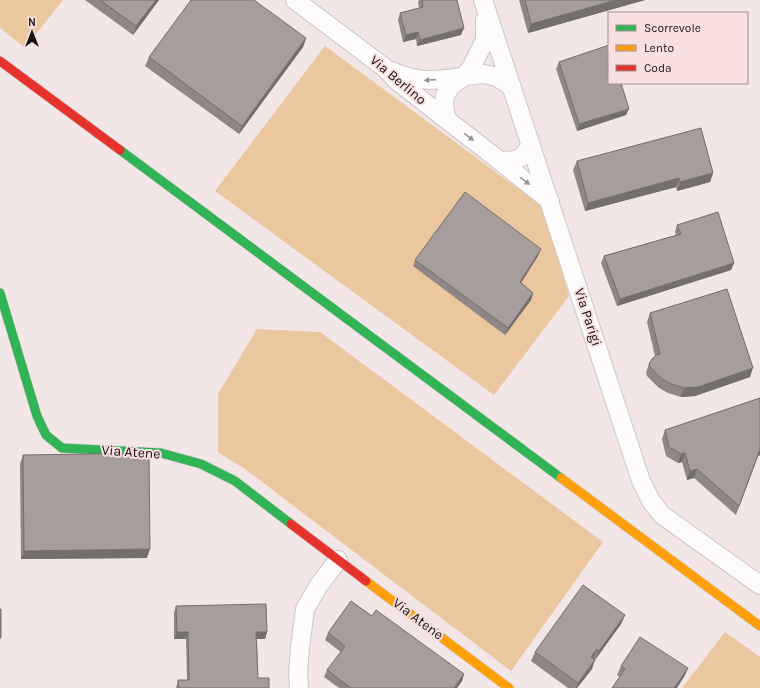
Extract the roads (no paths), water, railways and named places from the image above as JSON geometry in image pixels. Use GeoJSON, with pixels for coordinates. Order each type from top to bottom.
{"type":"FeatureCollection","features":[{"type":"Feature","properties":{"kind":"main road"},"geometry":{"type":"LineString","coordinates":[[0,61],[760,626]]}},
{"type":"Feature","properties":{"kind":"main road","name":"Via Atene"},"geometry":{"type":"LineString","coordinates":[[0,292],[37,416],[46,435],[62,448],[161,453],[202,464],[235,481],[499,685]]}},
{"type":"Feature","properties":{"kind":"street","name":"Via Berlino"},"geometry":{"type":"LineString","coordinates":[[295,0],[385,68],[397,81],[550,201]]}},
{"type":"Feature","properties":{"kind":"street"},"geometry":{"type":"LineString","coordinates":[[446,118],[444,104],[445,95],[452,85],[464,76],[472,66],[485,40],[484,4]]}},
{"type":"Feature","properties":{"kind":"street","name":"Via Parigi"},"geometry":{"type":"LineString","coordinates":[[484,4],[641,481],[651,501],[662,515],[760,585]]}},
{"type":"Feature","properties":{"kind":"street"},"geometry":{"type":"LineString","coordinates":[[385,68],[404,76],[423,80],[484,74],[496,77],[512,87]]}},
{"type":"Feature","properties":{"kind":"street"},"geometry":{"type":"LineString","coordinates":[[500,161],[514,161],[521,158],[526,154],[531,145]]}},
{"type":"Feature","properties":{"kind":"street"},"geometry":{"type":"LineString","coordinates":[[299,688],[298,667],[305,610],[319,585],[338,560]]}}]}
